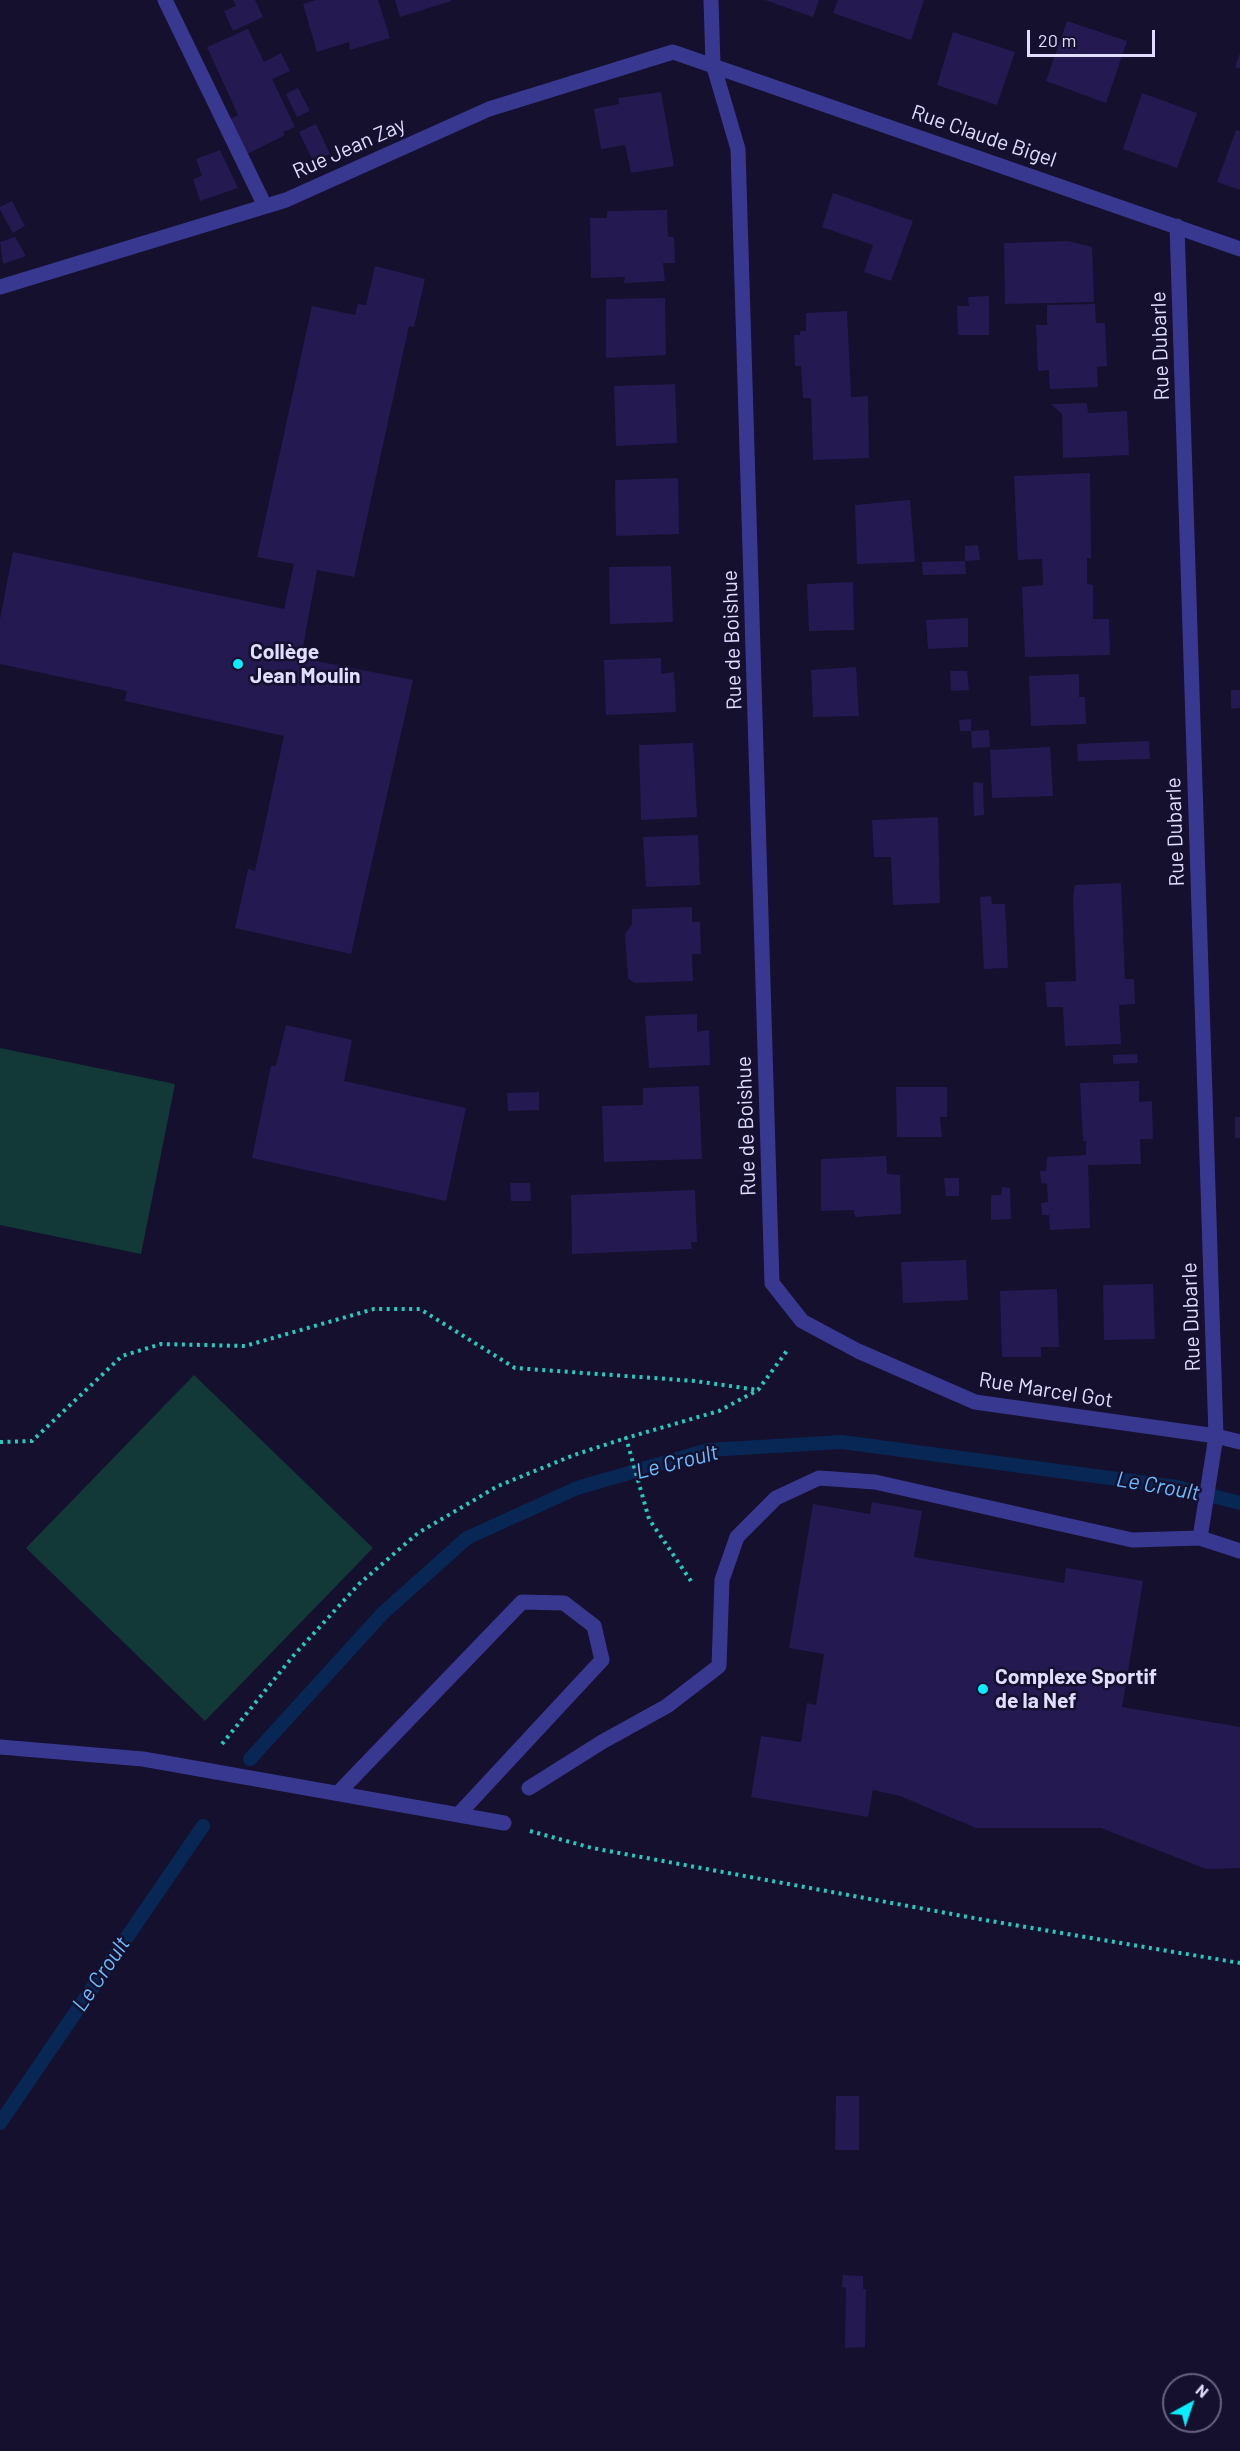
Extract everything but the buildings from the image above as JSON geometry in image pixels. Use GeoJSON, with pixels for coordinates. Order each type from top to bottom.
{"type":"FeatureCollection","features":[{"type":"Feature","properties":{"kind":"street"},"geometry":{"type":"LineString","coordinates":[[165,0],[265,206]]}},
{"type":"Feature","properties":{"kind":"street","name":"Rue de Boishue"},"geometry":{"type":"LineString","coordinates":[[711,0],[713,64],[738,149],[772,1283]]}},
{"type":"Feature","properties":{"kind":"street","name":"Rue Jean Zay"},"geometry":{"type":"LineString","coordinates":[[0,287],[286,200],[489,109],[673,52],[713,64]]}},
{"type":"Feature","properties":{"kind":"street","name":"Rue Claude Bigel"},"geometry":{"type":"LineString","coordinates":[[713,64],[1240,249]]}},
{"type":"Feature","properties":{"kind":"street","name":"Rue Dubarle"},"geometry":{"type":"LineString","coordinates":[[1177,226],[1216,1436],[1200,1538]]}},
{"type":"Feature","properties":{"kind":"street","name":"Rue Marcel Got"},"geometry":{"type":"LineString","coordinates":[[772,1283],[802,1321],[858,1351],[975,1402],[1216,1436],[1240,1442]]}},
{"type":"Feature","properties":{"kind":"street"},"geometry":{"type":"LineString","coordinates":[[530,1788],[602,1742],[667,1706],[719,1666],[722,1580],[737,1537],[776,1498],[819,1478],[875,1482],[1131,1540],[1200,1538],[1240,1551]]}},
{"type":"Feature","properties":{"kind":"street"},"geometry":{"type":"LineString","coordinates":[[338,1793],[522,1602],[564,1603],[594,1626],[602,1660],[458,1815]]}},
{"type":"Feature","properties":{"kind":"street"},"geometry":{"type":"LineString","coordinates":[[0,1747],[143,1759],[504,1823]]}},
{"type":"Feature","properties":{"kind":"path"},"geometry":{"type":"LineString","coordinates":[[0,1442],[32,1441],[122,1356],[161,1344],[245,1346],[374,1310],[420,1309],[515,1368],[695,1381],[758,1390]]}},
{"type":"Feature","properties":{"kind":"path"},"geometry":{"type":"LineString","coordinates":[[203,1770],[233,1727],[294,1654],[359,1584],[418,1533],[498,1486],[574,1455],[719,1411],[758,1390],[791,1346],[802,1321]]}},
{"type":"Feature","properties":{"kind":"path"},"geometry":{"type":"LineString","coordinates":[[626,1438],[649,1519],[721,1623]]}},
{"type":"Feature","properties":{"kind":"path"},"geometry":{"type":"LineString","coordinates":[[504,1823],[592,1848],[990,1921],[1240,1963]]}},
{"type":"Feature","properties":{"kind":"green space"},"geometry":{"type":"Polygon","coordinates":[[[0,1048],[175,1084],[141,1254],[0,1225],[0,1048]]]}},
{"type":"Feature","properties":{"kind":"green space"},"geometry":{"type":"Polygon","coordinates":[[[194,1375],[373,1548],[205,1721],[26,1548],[194,1375]]]}},
{"type":"Feature","properties":{"kind":"waterway","name":"Le Croult"},"geometry":{"type":"LineString","coordinates":[[250,1759],[383,1613],[467,1538],[577,1488],[708,1450],[842,1442],[1177,1487],[1240,1503]]}},
{"type":"Feature","properties":{"kind":"waterway","name":"Le Croult"},"geometry":{"type":"LineString","coordinates":[[0,2123],[203,1826]]}},
{"type":"Feature","properties":{"kind":"place","name":"Collège Jean Moulin"},"geometry":{"type":"Point","coordinates":[238,664]}},
{"type":"Feature","properties":{"kind":"place","name":"Complexe Sportif de la Nef"},"geometry":{"type":"Point","coordinates":[983,1689]}}]}
